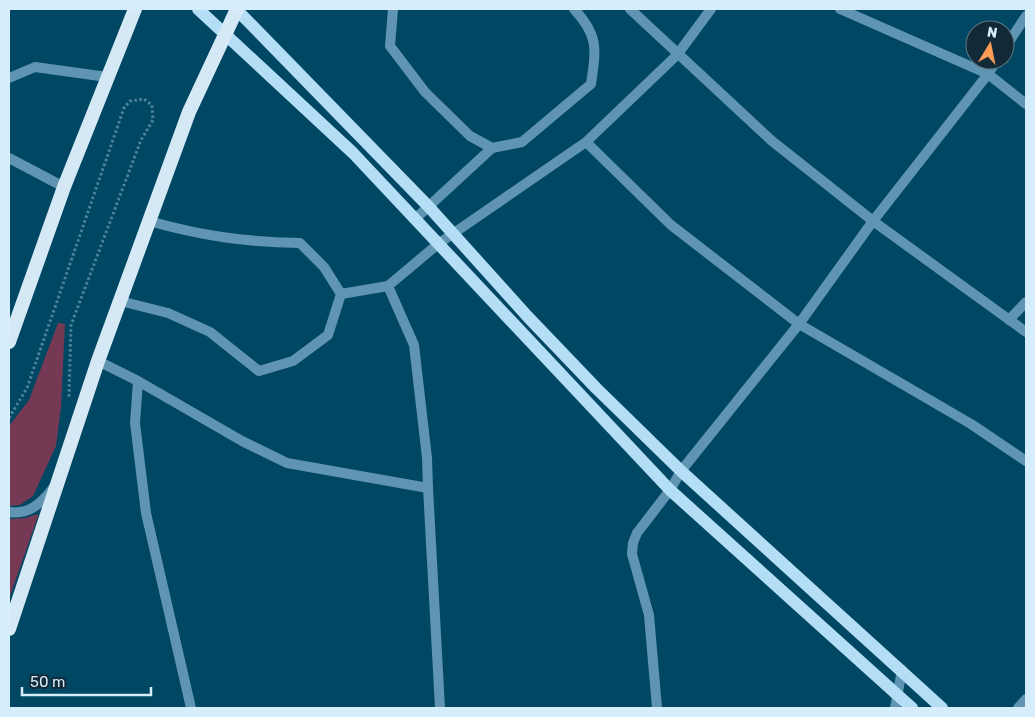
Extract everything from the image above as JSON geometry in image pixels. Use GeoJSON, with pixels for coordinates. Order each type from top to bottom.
{"type":"FeatureCollection","features":[{"type":"Feature","properties":{"kind":"highway"},"geometry":{"type":"LineString","coordinates":[[9,342],[64,187],[135,9]]}},
{"type":"Feature","properties":{"kind":"highway"},"geometry":{"type":"LineString","coordinates":[[9,629],[98,361],[189,112],[237,9]]}},
{"type":"Feature","properties":{"kind":"main road"},"geometry":{"type":"LineString","coordinates":[[198,9],[352,153],[670,490],[912,708]]}},
{"type":"Feature","properties":{"kind":"main road"},"geometry":{"type":"LineString","coordinates":[[237,9],[430,207],[452,234],[596,388],[681,471],[942,708]]}},
{"type":"Feature","properties":{"kind":"street"},"geometry":{"type":"LineString","coordinates":[[393,9],[390,46],[431,99],[470,136],[492,148]]}},
{"type":"Feature","properties":{"kind":"street"},"geometry":{"type":"LineString","coordinates":[[415,220],[492,148],[522,142],[591,84],[596,50],[587,23],[574,9]]}},
{"type":"Feature","properties":{"kind":"street"},"geometry":{"type":"LineString","coordinates":[[630,9],[772,141],[873,221],[1026,332]]}},
{"type":"Feature","properties":{"kind":"street"},"geometry":{"type":"LineString","coordinates":[[341,294],[388,286],[438,244],[586,142],[678,55],[711,9]]}},
{"type":"Feature","properties":{"kind":"street"},"geometry":{"type":"LineString","coordinates":[[840,9],[988,74],[1026,104]]}},
{"type":"Feature","properties":{"kind":"street"},"geometry":{"type":"LineString","coordinates":[[1015,33],[1026,16]]}},
{"type":"Feature","properties":{"kind":"street"},"geometry":{"type":"LineString","coordinates":[[9,78],[35,67],[107,77]]}},
{"type":"Feature","properties":{"kind":"street"},"geometry":{"type":"LineString","coordinates":[[657,708],[649,616],[632,554],[637,533],[670,490],[681,471],[799,324],[873,221],[991,70]]}},
{"type":"Feature","properties":{"kind":"street"},"geometry":{"type":"LineString","coordinates":[[586,142],[671,225],[799,324],[971,424],[1026,461]]}},
{"type":"Feature","properties":{"kind":"street"},"geometry":{"type":"LineString","coordinates":[[9,158],[64,187]]}},
{"type":"Feature","properties":{"kind":"street"},"geometry":{"type":"LineString","coordinates":[[120,301],[168,313],[210,332],[259,371],[293,361],[328,335],[341,294],[324,267],[300,243],[248,242],[189,233],[149,221]]}},
{"type":"Feature","properties":{"kind":"street"},"geometry":{"type":"LineString","coordinates":[[388,286],[414,344],[427,458],[440,708]]}},
{"type":"Feature","properties":{"kind":"street"},"geometry":{"type":"LineString","coordinates":[[1009,320],[1026,302]]}},
{"type":"Feature","properties":{"kind":"street"},"geometry":{"type":"LineString","coordinates":[[98,361],[138,381],[242,441],[287,463],[428,488]]}},
{"type":"Feature","properties":{"kind":"street"},"geometry":{"type":"LineString","coordinates":[[138,381],[134,423],[146,513],[191,708]]}},
{"type":"Feature","properties":{"kind":"street"},"geometry":{"type":"LineString","coordinates":[[9,512],[24,512],[35,507],[58,481]]}},
{"type":"Feature","properties":{"kind":"street"},"geometry":{"type":"LineString","coordinates":[[895,708],[896,693],[902,670]]}},
{"type":"Feature","properties":{"kind":"street"},"geometry":{"type":"LineString","coordinates":[[1018,708],[1026,699]]}},
{"type":"Feature","properties":{"kind":"path"},"geometry":{"type":"LineString","coordinates":[[9,418],[27,388],[124,108],[130,101],[144,99],[152,105],[153,120],[141,140],[71,325],[69,403]]}},
{"type":"Feature","properties":{"kind":"shaded area"},"geometry":{"type":"Polygon","coordinates":[[[58,323],[65,324],[61,407],[56,446],[33,496],[20,505],[9,506],[9,426],[29,400],[58,323]]]}},
{"type":"Feature","properties":{"kind":"shaded area"},"geometry":{"type":"Polygon","coordinates":[[[38,514],[9,599],[9,519],[25,518],[38,514]]]}}]}
